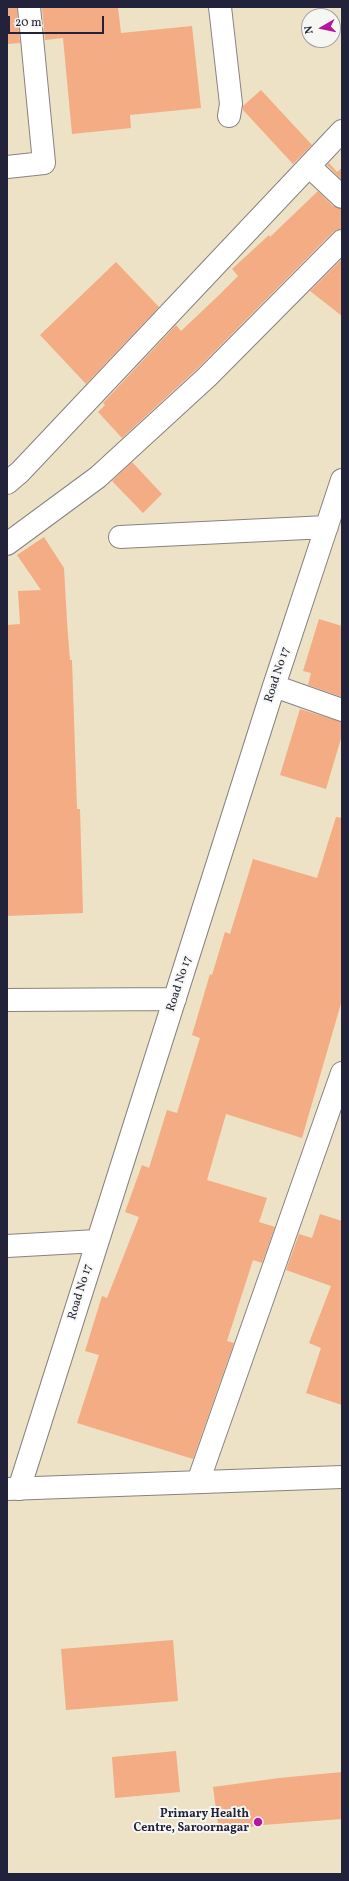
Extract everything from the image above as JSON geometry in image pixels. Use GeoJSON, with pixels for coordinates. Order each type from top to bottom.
{"type":"FeatureCollection","features":[{"type":"Feature","properties":{"kind":"street"},"geometry":{"type":"LineString","coordinates":[[7,167],[44,163],[29,7]]}},
{"type":"Feature","properties":{"kind":"street"},"geometry":{"type":"LineString","coordinates":[[220,7],[231,104],[229,116]]}},
{"type":"Feature","properties":{"kind":"street"},"geometry":{"type":"LineString","coordinates":[[7,482],[20,472],[342,131]]}},
{"type":"Feature","properties":{"kind":"street"},"geometry":{"type":"LineString","coordinates":[[309,166],[342,197]]}},
{"type":"Feature","properties":{"kind":"street"},"geometry":{"type":"LineString","coordinates":[[7,544],[98,477],[207,377],[342,241]]}},
{"type":"Feature","properties":{"kind":"street","name":"Road No 17"},"geometry":{"type":"LineString","coordinates":[[13,1489],[97,1241],[274,686],[342,480]]}},
{"type":"Feature","properties":{"kind":"street"},"geometry":{"type":"LineString","coordinates":[[120,537],[326,527]]}},
{"type":"Feature","properties":{"kind":"street"},"geometry":{"type":"LineString","coordinates":[[274,686],[342,710]]}},
{"type":"Feature","properties":{"kind":"street"},"geometry":{"type":"LineString","coordinates":[[7,1000],[175,999]]}},
{"type":"Feature","properties":{"kind":"street"},"geometry":{"type":"LineString","coordinates":[[198,1482],[342,1073]]}},
{"type":"Feature","properties":{"kind":"street"},"geometry":{"type":"LineString","coordinates":[[7,1246],[97,1241]]}},
{"type":"Feature","properties":{"kind":"street"},"geometry":{"type":"LineString","coordinates":[[13,1489],[342,1477]]}},
{"type":"Feature","properties":{"kind":"building"},"geometry":{"type":"Polygon","coordinates":[[[7,7],[17,7],[20,43],[7,44],[7,7]]]}},
{"type":"Feature","properties":{"kind":"building"},"geometry":{"type":"Polygon","coordinates":[[[42,7],[118,7],[121,33],[192,26],[201,108],[130,115],[131,128],[72,134],[63,38],[45,40],[42,7]]]}},
{"type":"Feature","properties":{"kind":"building"},"geometry":{"type":"Polygon","coordinates":[[[261,90],[312,145],[293,164],[243,110],[243,106],[261,90]]]}},
{"type":"Feature","properties":{"kind":"building"},"geometry":{"type":"Polygon","coordinates":[[[329,163],[337,172],[342,168],[342,180],[327,165],[329,163]]]}},
{"type":"Feature","properties":{"kind":"building"},"geometry":{"type":"Polygon","coordinates":[[[318,191],[333,206],[342,209],[342,229],[333,232],[198,368],[122,438],[98,412],[105,405],[103,403],[176,325],[181,331],[238,276],[232,269],[269,235],[270,237],[318,191]]]}},
{"type":"Feature","properties":{"kind":"building"},"geometry":{"type":"Polygon","coordinates":[[[342,259],[342,316],[310,291],[342,259]]]}},
{"type":"Feature","properties":{"kind":"building"},"geometry":{"type":"Polygon","coordinates":[[[116,262],[159,307],[86,384],[40,335],[116,262]]]}},
{"type":"Feature","properties":{"kind":"building"},"geometry":{"type":"Polygon","coordinates":[[[132,462],[162,494],[143,513],[112,481],[132,462]]]}},
{"type":"Feature","properties":{"kind":"building"},"geometry":{"type":"Polygon","coordinates":[[[44,537],[64,568],[70,660],[72,660],[77,809],[80,809],[83,913],[7,916],[7,625],[20,624],[18,591],[41,590],[17,555],[44,537]]]}},
{"type":"Feature","properties":{"kind":"building"},"geometry":{"type":"Polygon","coordinates":[[[319,619],[342,626],[342,697],[308,685],[311,673],[303,671],[319,619]]]}},
{"type":"Feature","properties":{"kind":"building"},"geometry":{"type":"Polygon","coordinates":[[[300,709],[342,722],[342,735],[326,789],[280,775],[300,709]]]}},
{"type":"Feature","properties":{"kind":"building"},"geometry":{"type":"Polygon","coordinates":[[[336,817],[342,818],[342,1000],[302,1138],[226,1114],[207,1180],[267,1198],[259,1222],[275,1227],[262,1263],[253,1260],[227,1341],[234,1343],[193,1459],[77,1423],[99,1355],[85,1351],[102,1296],[107,1298],[139,1217],[125,1212],[142,1165],[149,1168],[167,1110],[177,1113],[200,1038],[192,1035],[210,974],[212,975],[225,932],[230,934],[253,859],[317,878],[336,817]]]}},
{"type":"Feature","properties":{"kind":"building"},"geometry":{"type":"Polygon","coordinates":[[[320,1214],[342,1221],[342,1405],[306,1393],[321,1348],[309,1343],[331,1286],[286,1270],[299,1234],[312,1238],[320,1214]]]}},
{"type":"Feature","properties":{"kind":"building"},"geometry":{"type":"Polygon","coordinates":[[[173,1640],[178,1701],[66,1710],[61,1649],[173,1640]]]}},
{"type":"Feature","properties":{"kind":"building"},"geometry":{"type":"Polygon","coordinates":[[[176,1751],[180,1792],[115,1798],[112,1757],[176,1751]]]}},
{"type":"Feature","properties":{"kind":"building"},"geometry":{"type":"Polygon","coordinates":[[[342,1772],[342,1819],[263,1825],[219,1832],[213,1787],[279,1778],[342,1772]]]}},
{"type":"Feature","properties":{"kind":"place","name":"Primary Health Centre, Saroornagar"},"geometry":{"type":"Point","coordinates":[258,1822]}}]}
